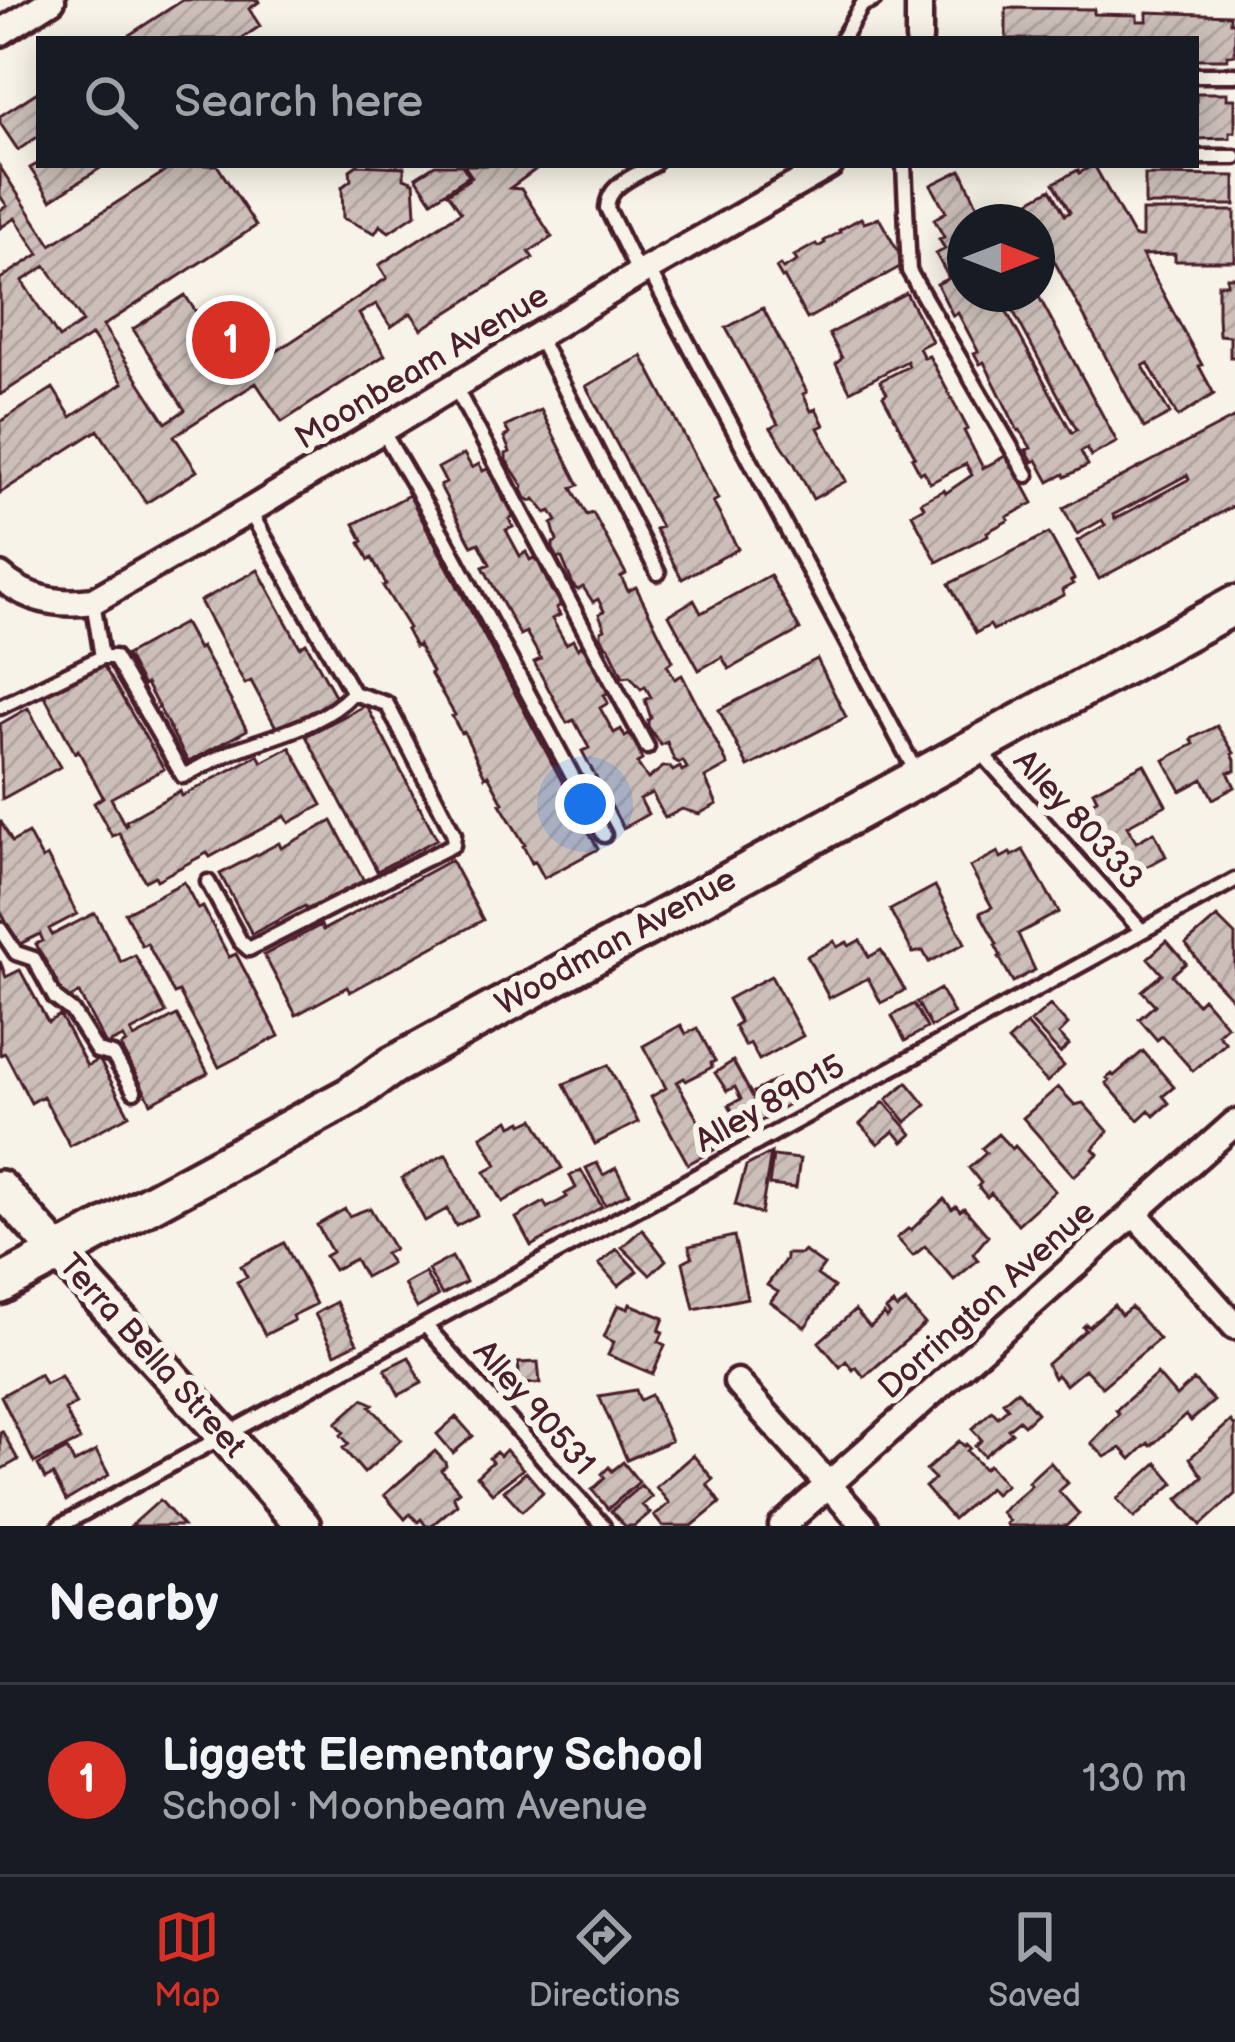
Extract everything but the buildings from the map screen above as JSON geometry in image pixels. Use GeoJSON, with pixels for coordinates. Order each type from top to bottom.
{"type":"FeatureCollection","features":[{"type":"Feature","properties":{"kind":"main road","name":"Woodman Avenue"},"geometry":{"type":"LineString","coordinates":[[0,1285],[1235,604]]}},
{"type":"Feature","properties":{"kind":"main road","name":"Terra Bella Street"},"geometry":{"type":"LineString","coordinates":[[0,1188],[302,1526]]}},
{"type":"Feature","properties":{"kind":"street"},"geometry":{"type":"LineString","coordinates":[[0,33],[52,0]]}},
{"type":"Feature","properties":{"kind":"street"},"geometry":{"type":"LineString","coordinates":[[919,0],[919,36]]}},
{"type":"Feature","properties":{"kind":"street","name":"Moonbeam Avenue"},"geometry":{"type":"LineString","coordinates":[[93,601],[824,168]]}},
{"type":"Feature","properties":{"kind":"street"},"geometry":{"type":"LineString","coordinates":[[0,576],[23,594],[68,604],[93,601]]}},
{"type":"Feature","properties":{"kind":"street","name":"Dorrington Avenue"},"geometry":{"type":"LineString","coordinates":[[782,1526],[1235,1123]]}},
{"type":"Feature","properties":{"kind":"street"},"geometry":{"type":"LineString","coordinates":[[1135,1214],[1235,1327]]}},
{"type":"Feature","properties":{"kind":"street"},"geometry":{"type":"LineString","coordinates":[[737,1382],[865,1526]]}},
{"type":"Feature","properties":{"kind":"lane"},"geometry":{"type":"LineString","coordinates":[[844,36],[862,5],[874,0]]}},
{"type":"Feature","properties":{"kind":"lane"},"geometry":{"type":"LineString","coordinates":[[1199,75],[1235,75]]}},
{"type":"Feature","properties":{"kind":"lane"},"geometry":{"type":"LineString","coordinates":[[1199,157],[1235,157]]}},
{"type":"Feature","properties":{"kind":"lane"},"geometry":{"type":"LineString","coordinates":[[648,168],[613,188],[607,208],[918,776]]}},
{"type":"Feature","properties":{"kind":"lane"},"geometry":{"type":"LineString","coordinates":[[904,168],[909,271],[1027,475]]}},
{"type":"Feature","properties":{"kind":"lane"},"geometry":{"type":"LineString","coordinates":[[538,335],[658,573]]}},
{"type":"Feature","properties":{"kind":"lane"},"geometry":{"type":"LineString","coordinates":[[455,387],[647,747]]}},
{"type":"Feature","properties":{"kind":"lane"},"geometry":{"type":"LineString","coordinates":[[382,430],[604,835]]}},
{"type":"Feature","properties":{"kind":"lane"},"geometry":{"type":"LineString","coordinates":[[208,882],[249,949],[453,845],[454,834],[387,704],[352,693],[249,511]]}},
{"type":"Feature","properties":{"kind":"lane"},"geometry":{"type":"LineString","coordinates":[[93,601],[102,657]]}},
{"type":"Feature","properties":{"kind":"lane"},"geometry":{"type":"LineString","coordinates":[[0,707],[102,657],[114,657],[184,776],[338,708],[352,693]]}},
{"type":"Feature","properties":{"kind":"lane","name":"Alley 80333"},"geometry":{"type":"LineString","coordinates":[[975,745],[1141,930]]}},
{"type":"Feature","properties":{"kind":"lane","name":"Alley 89015"},"geometry":{"type":"LineString","coordinates":[[60,1526],[1235,880]]}},
{"type":"Feature","properties":{"kind":"lane"},"geometry":{"type":"LineString","coordinates":[[0,929],[16,953],[34,959],[56,998],[72,1011],[98,1051],[113,1055],[134,1090]]}},
{"type":"Feature","properties":{"kind":"lane","name":"Alley 90531"},"geometry":{"type":"LineString","coordinates":[[425,1325],[603,1526]]}},
{"type":"Feature","properties":{"kind":"place","name":"Liggett Elementary School"},"geometry":{"type":"Point","coordinates":[231,340]}}]}
